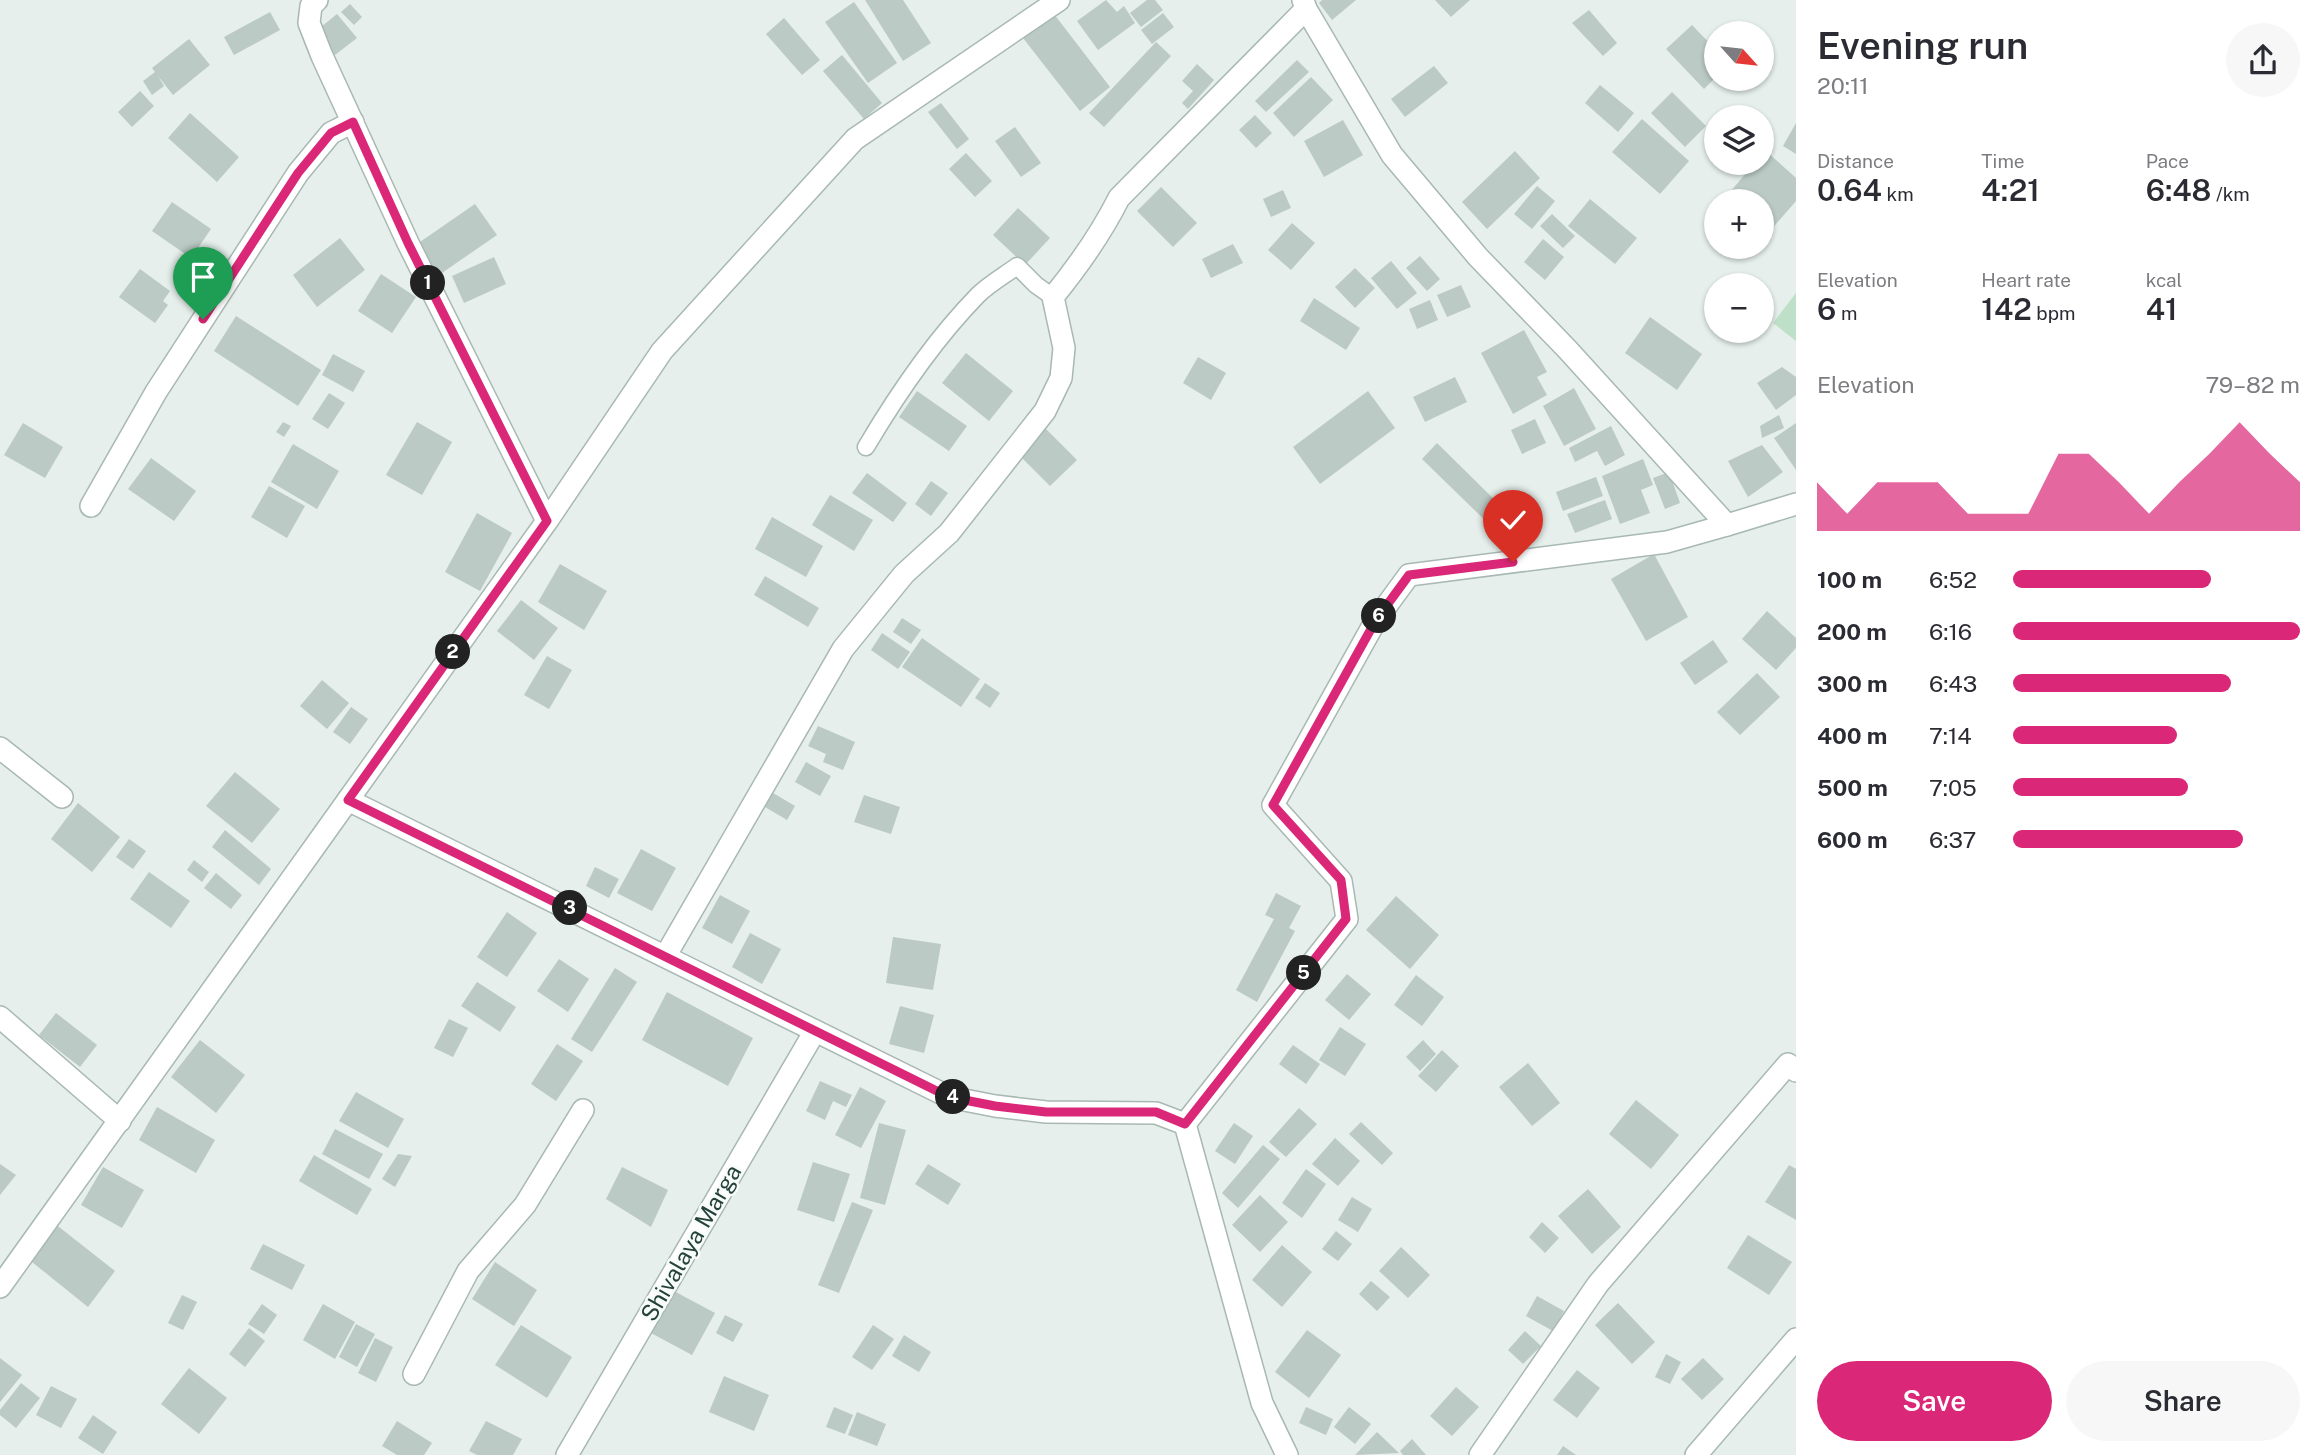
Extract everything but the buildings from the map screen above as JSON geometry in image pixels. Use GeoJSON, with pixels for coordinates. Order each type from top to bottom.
{"type":"FeatureCollection","features":[{"type":"Feature","properties":{"kind":"street"},"geometry":{"type":"LineString","coordinates":[[317,0],[311,6],[309,23],[408,243],[547,521]]}},
{"type":"Feature","properties":{"kind":"street"},"geometry":{"type":"LineString","coordinates":[[0,1287],[547,521],[662,351],[855,139],[1059,0]]}},
{"type":"Feature","properties":{"kind":"street"},"geometry":{"type":"LineString","coordinates":[[666,956],[843,649],[904,574],[948,533],[1045,411],[1061,378],[1064,348],[1053,297],[1078,267],[1119,198],[1305,5],[1392,155],[1478,257],[1567,349],[1727,525]]}},
{"type":"Feature","properties":{"kind":"street"},"geometry":{"type":"LineString","coordinates":[[91,506],[156,392],[298,173],[331,133],[353,122]]}},
{"type":"Feature","properties":{"kind":"street"},"geometry":{"type":"LineString","coordinates":[[1185,1124],[1346,919],[1341,880],[1273,805],[1376,620],[1409,575],[1667,542],[1796,504]]}},
{"type":"Feature","properties":{"kind":"street"},"geometry":{"type":"LineString","coordinates":[[0,748],[62,797]]}},
{"type":"Feature","properties":{"kind":"street"},"geometry":{"type":"LineString","coordinates":[[348,800],[949,1097],[1046,1112],[1156,1112],[1185,1124]]}},
{"type":"Feature","properties":{"kind":"street"},"geometry":{"type":"LineString","coordinates":[[0,1017],[120,1121]]}},
{"type":"Feature","properties":{"kind":"street","name":"Shivalaya Marga"},"geometry":{"type":"LineString","coordinates":[[567,1455],[814,1031]]}},
{"type":"Feature","properties":{"kind":"street"},"geometry":{"type":"LineString","coordinates":[[1480,1455],[1598,1284],[1788,1064],[1796,1071]]}},
{"type":"Feature","properties":{"kind":"street"},"geometry":{"type":"LineString","coordinates":[[414,1374],[468,1271],[525,1205],[583,1110]]}},
{"type":"Feature","properties":{"kind":"street"},"geometry":{"type":"LineString","coordinates":[[1185,1124],[1262,1403],[1287,1455]]}},
{"type":"Feature","properties":{"kind":"street"},"geometry":{"type":"LineString","coordinates":[[1696,1455],[1796,1339]]}},
{"type":"Feature","properties":{"kind":"lane"},"geometry":{"type":"LineString","coordinates":[[866,447],[892,401],[979,293],[1017,266],[1053,297]]}},
{"type":"Feature","properties":{"kind":"green space"},"geometry":{"type":"Polygon","coordinates":[[[1796,293],[1796,341],[1774,322],[1796,293]]]}},
{"type":"Feature","properties":{"kind":"route"},"geometry":{"type":"LineString","coordinates":[[203,319],[298,173],[331,133],[353,122],[408,243],[547,521],[348,800],[949,1097],[995,1106],[1046,1112],[1156,1112],[1185,1124],[1346,919],[1341,880],[1273,805],[1376,620],[1409,575],[1513,562]]}}]}
